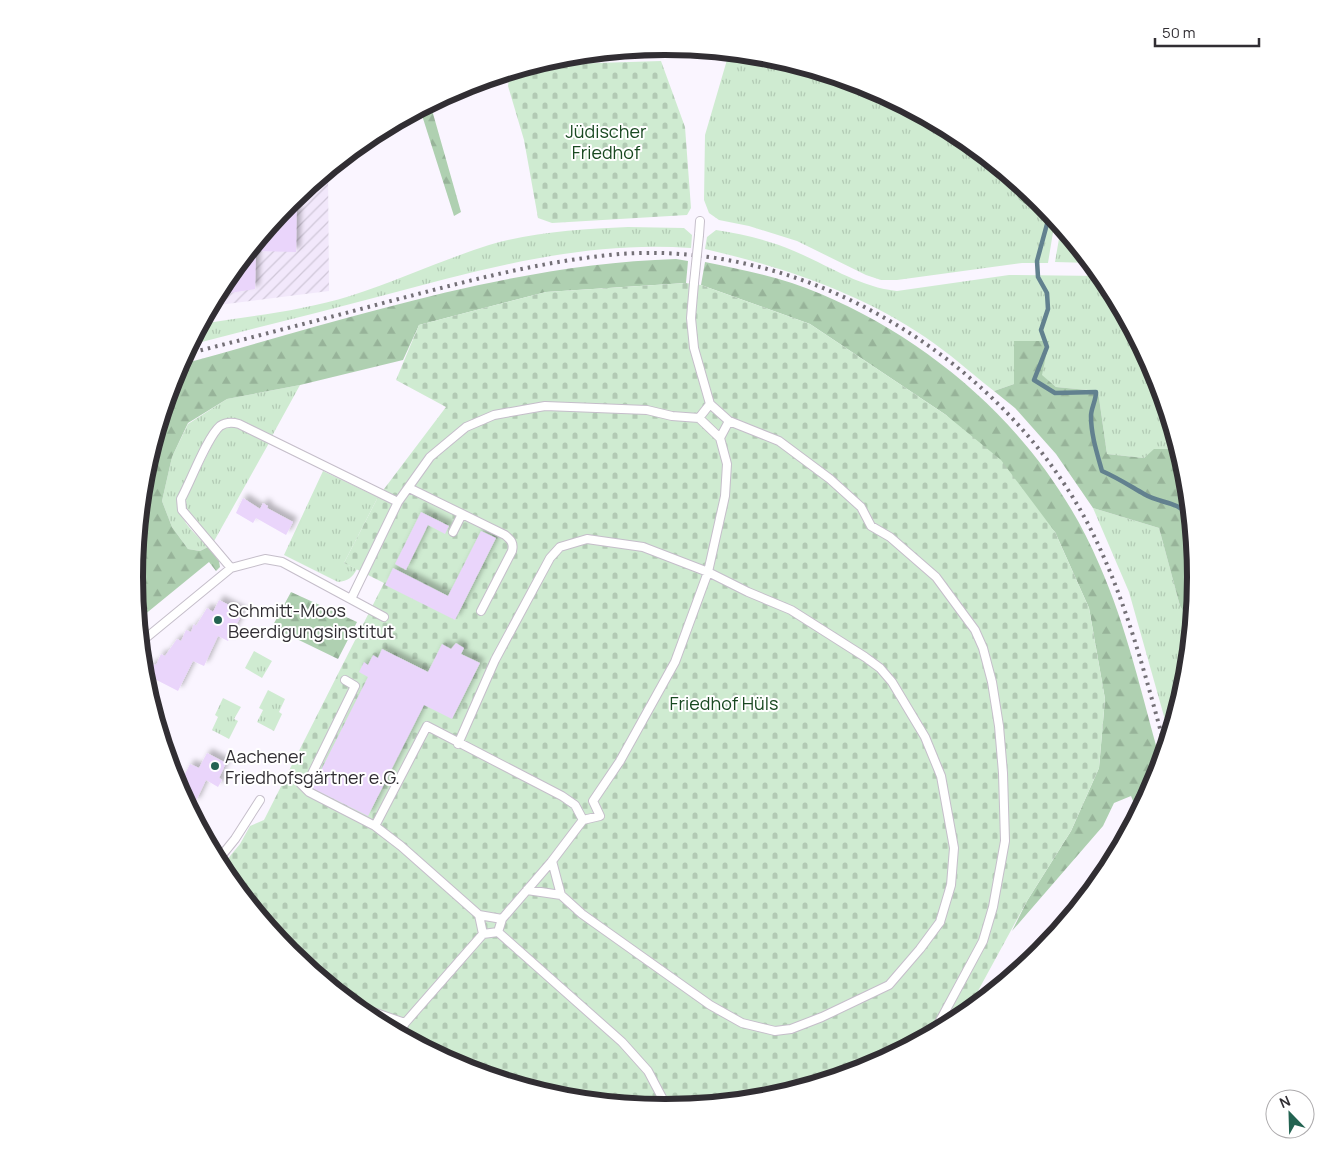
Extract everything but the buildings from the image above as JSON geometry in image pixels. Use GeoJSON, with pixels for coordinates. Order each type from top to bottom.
{"type":"FeatureCollection","features":[{"type":"Feature","properties":{"kind":"lane"},"geometry":{"type":"LineString","coordinates":[[700,221],[691,318],[694,348],[710,404],[728,421],[779,441],[830,480],[860,507],[871,526],[890,537],[936,577],[976,630],[983,648],[992,682],[998,726],[1003,773],[1005,842],[994,907],[983,941],[940,1020]]}},
{"type":"Feature","properties":{"kind":"lane"},"geometry":{"type":"LineString","coordinates":[[699,418],[710,404]]}},
{"type":"Feature","properties":{"kind":"lane"},"geometry":{"type":"LineString","coordinates":[[351,599],[398,502],[430,458],[452,437],[466,427],[494,415],[546,406],[647,410],[672,416],[699,418],[720,438],[727,464],[725,496],[708,572],[675,662],[620,761],[593,802],[575,805]]}},
{"type":"Feature","properties":{"kind":"lane"},"geometry":{"type":"LineString","coordinates":[[720,438],[728,421]]}},
{"type":"Feature","properties":{"kind":"lane"},"geometry":{"type":"LineString","coordinates":[[232,568],[187,519],[182,510],[182,499],[213,435],[220,426],[230,422],[239,424],[398,502]]}},
{"type":"Feature","properties":{"kind":"lane"},"geometry":{"type":"LineString","coordinates":[[409,488],[505,535],[514,546],[481,611]]}},
{"type":"Feature","properties":{"kind":"lane"},"geometry":{"type":"LineString","coordinates":[[452,532],[462,514]]}},
{"type":"Feature","properties":{"kind":"lane"},"geometry":{"type":"LineString","coordinates":[[458,744],[495,660],[550,558],[560,547],[587,539],[623,543],[662,553],[791,610],[880,668],[902,697],[924,737],[941,776],[954,848],[952,885],[940,922],[889,986],[822,1017],[791,1029],[775,1031],[742,1023],[690,992],[582,914],[561,895],[552,861]]}},
{"type":"Feature","properties":{"kind":"lane"},"geometry":{"type":"LineString","coordinates":[[146,638],[232,568],[265,559],[282,562],[384,617]]}},
{"type":"Feature","properties":{"kind":"lane"},"geometry":{"type":"LineString","coordinates":[[345,680],[355,686],[303,785],[309,792],[374,826],[401,846],[479,915],[502,919]]}},
{"type":"Feature","properties":{"kind":"lane"},"geometry":{"type":"LineString","coordinates":[[374,826],[427,726],[575,805],[583,820]]}},
{"type":"Feature","properties":{"kind":"lane"},"geometry":{"type":"LineString","coordinates":[[223,854],[235,839],[260,800]]}},
{"type":"Feature","properties":{"kind":"lane"},"geometry":{"type":"LineString","coordinates":[[498,932],[502,919],[552,861],[583,820],[600,816],[593,802]]}},
{"type":"Feature","properties":{"kind":"lane"},"geometry":{"type":"LineString","coordinates":[[527,890],[561,895]]}},
{"type":"Feature","properties":{"kind":"lane"},"geometry":{"type":"LineString","coordinates":[[479,915],[483,934]]}},
{"type":"Feature","properties":{"kind":"lane"},"geometry":{"type":"LineString","coordinates":[[402,1028],[483,934],[498,932]]}},
{"type":"Feature","properties":{"kind":"lane"},"geometry":{"type":"LineString","coordinates":[[498,932],[522,956],[622,1042],[648,1071],[662,1099]]}},
{"type":"Feature","properties":{"kind":"lane"},"geometry":{"type":"LineString","coordinates":[[383,1016],[404,1024]]}},
{"type":"Feature","properties":{"kind":"shaded area"},"geometry":{"type":"Polygon","coordinates":[[[328,179],[329,291],[220,305],[251,259],[273,233],[296,208],[328,179]]]}},
{"type":"Feature","properties":{"kind":"green space"},"geometry":{"type":"Polygon","coordinates":[[[727,59],[767,65],[833,83],[896,109],[926,125],[983,163],[1014,190],[1019,200],[1040,215],[1054,229],[1048,263],[1022,263],[897,280],[881,280],[866,275],[797,241],[749,226],[719,220],[709,213],[704,200],[705,135],[727,59]]]}},
{"type":"Feature","properties":{"kind":"green space","name":"Jüdischer Friedhof"},"geometry":{"type":"Polygon","coordinates":[[[661,61],[685,127],[691,208],[687,215],[552,223],[538,218],[524,140],[508,86],[509,79],[569,64],[661,61]]]}},
{"type":"Feature","properties":{"kind":"green space"},"geometry":{"type":"Polygon","coordinates":[[[432,110],[461,212],[454,216],[422,115],[432,110]]]}},
{"type":"Feature","properties":{"kind":"green space"},"geometry":{"type":"Polygon","coordinates":[[[1014,190],[1039,214],[1019,200],[1014,190]]]}},
{"type":"Feature","properties":{"kind":"green space"},"geometry":{"type":"Polygon","coordinates":[[[628,227],[684,228],[692,235],[691,248],[612,248],[534,259],[458,276],[199,343],[209,323],[314,306],[368,290],[489,245],[540,234],[628,227]]]}},
{"type":"Feature","properties":{"kind":"green space"},"geometry":{"type":"Polygon","coordinates":[[[716,230],[775,244],[844,275],[883,289],[897,291],[1009,275],[1091,276],[1117,316],[1133,346],[1159,409],[1171,449],[1155,449],[1144,458],[1107,454],[1098,391],[1056,387],[1041,375],[1049,341],[1014,384],[994,391],[934,343],[900,321],[847,294],[819,283],[763,264],[705,249],[707,237],[716,230]]]}},
{"type":"Feature","properties":{"kind":"green space"},"geometry":{"type":"Polygon","coordinates":[[[1059,236],[1082,263],[1055,262],[1059,236]]]}},
{"type":"Feature","properties":{"kind":"green space"},"geometry":{"type":"Polygon","coordinates":[[[676,259],[688,261],[686,283],[546,292],[419,325],[403,360],[300,385],[227,399],[188,423],[172,457],[162,501],[172,527],[188,549],[200,551],[208,547],[219,561],[220,567],[216,571],[209,562],[144,615],[144,543],[153,475],[171,409],[190,362],[425,297],[551,271],[613,263],[676,259]]]}},
{"type":"Feature","properties":{"kind":"green space"},"geometry":{"type":"Polygon","coordinates":[[[705,262],[749,271],[821,294],[866,316],[909,341],[949,370],[986,403],[1020,439],[1051,478],[1077,520],[1099,564],[1126,637],[1157,750],[1135,805],[1131,796],[1114,803],[1103,826],[1012,931],[1027,901],[1071,831],[1099,768],[1105,699],[1089,608],[1055,532],[946,415],[810,324],[701,285],[705,262]]]}},
{"type":"Feature","properties":{"kind":"green space","name":"Friedhof Hüls"},"geometry":{"type":"Polygon","coordinates":[[[686,283],[701,285],[810,324],[946,415],[1001,460],[1055,532],[1089,608],[1105,699],[1099,768],[1071,831],[1027,901],[975,997],[926,1029],[865,1059],[833,1071],[767,1089],[699,1098],[631,1098],[597,1095],[563,1089],[497,1071],[434,1045],[404,1029],[347,991],[296,946],[273,921],[251,895],[227,860],[240,844],[250,826],[264,820],[384,583],[344,563],[378,497],[446,407],[396,380],[419,325],[546,292],[686,283]]]}},
{"type":"Feature","properties":{"kind":"green space"},"geometry":{"type":"Polygon","coordinates":[[[1014,341],[1049,341],[1042,375],[1056,387],[1098,391],[1107,454],[1144,458],[1154,449],[1171,449],[1183,509],[1187,577],[1186,615],[1180,606],[1159,528],[1093,508],[1056,454],[1015,408],[994,391],[1014,384],[1014,341]]]}},
{"type":"Feature","properties":{"kind":"green space"},"geometry":{"type":"Polygon","coordinates":[[[300,385],[272,436],[239,421],[232,420],[218,423],[179,497],[183,519],[208,547],[200,551],[188,549],[172,527],[162,501],[172,457],[188,424],[227,399],[300,385]]]}},
{"type":"Feature","properties":{"kind":"green space"},"geometry":{"type":"Polygon","coordinates":[[[231,425],[269,443],[213,543],[184,508],[185,499],[216,437],[223,429],[231,425]]]}},
{"type":"Feature","properties":{"kind":"green space"},"geometry":{"type":"Polygon","coordinates":[[[323,471],[378,497],[344,563],[357,569],[347,580],[341,582],[284,555],[323,471]]]}},
{"type":"Feature","properties":{"kind":"green space"},"geometry":{"type":"Polygon","coordinates":[[[1093,508],[1159,528],[1180,606],[1186,615],[1177,679],[1166,723],[1129,592],[1093,508]]]}},
{"type":"Feature","properties":{"kind":"green space"},"geometry":{"type":"Polygon","coordinates":[[[291,592],[357,622],[338,659],[272,627],[291,592]]]}},
{"type":"Feature","properties":{"kind":"green space"},"geometry":{"type":"Polygon","coordinates":[[[254,651],[272,661],[262,678],[245,668],[254,651]]]}},
{"type":"Feature","properties":{"kind":"green space"},"geometry":{"type":"Polygon","coordinates":[[[268,690],[285,699],[279,712],[282,714],[274,731],[257,722],[263,710],[259,708],[268,690]]]}},
{"type":"Feature","properties":{"kind":"green space"},"geometry":{"type":"Polygon","coordinates":[[[223,698],[241,707],[234,719],[238,721],[229,739],[212,730],[218,717],[215,715],[223,698]]]}},
{"type":"Feature","properties":{"kind":"waterway"},"geometry":{"type":"LineString","coordinates":[[1047,223],[1037,261],[1038,277],[1047,293],[1048,309],[1041,330],[1047,347],[1034,380],[1055,393],[1096,392],[1091,413],[1091,423],[1102,471],[1150,497],[1179,507],[1183,510]]}},
{"type":"Feature","properties":{"kind":"railway"},"geometry":{"type":"LineString","coordinates":[[194,352],[502,273],[590,257],[620,254],[690,255],[760,267],[827,290],[891,322],[950,362],[1004,409],[1050,463],[1087,522],[1112,576],[1132,632],[1162,736]]}},
{"type":"Feature","properties":{"kind":"place","name":"Schmitt-Moos Beerdigungsinstitut"},"geometry":{"type":"Point","coordinates":[218,620]}},
{"type":"Feature","properties":{"kind":"place","name":"Aachener Friedhofsgärtner e.G."},"geometry":{"type":"Point","coordinates":[215,766]}}]}
